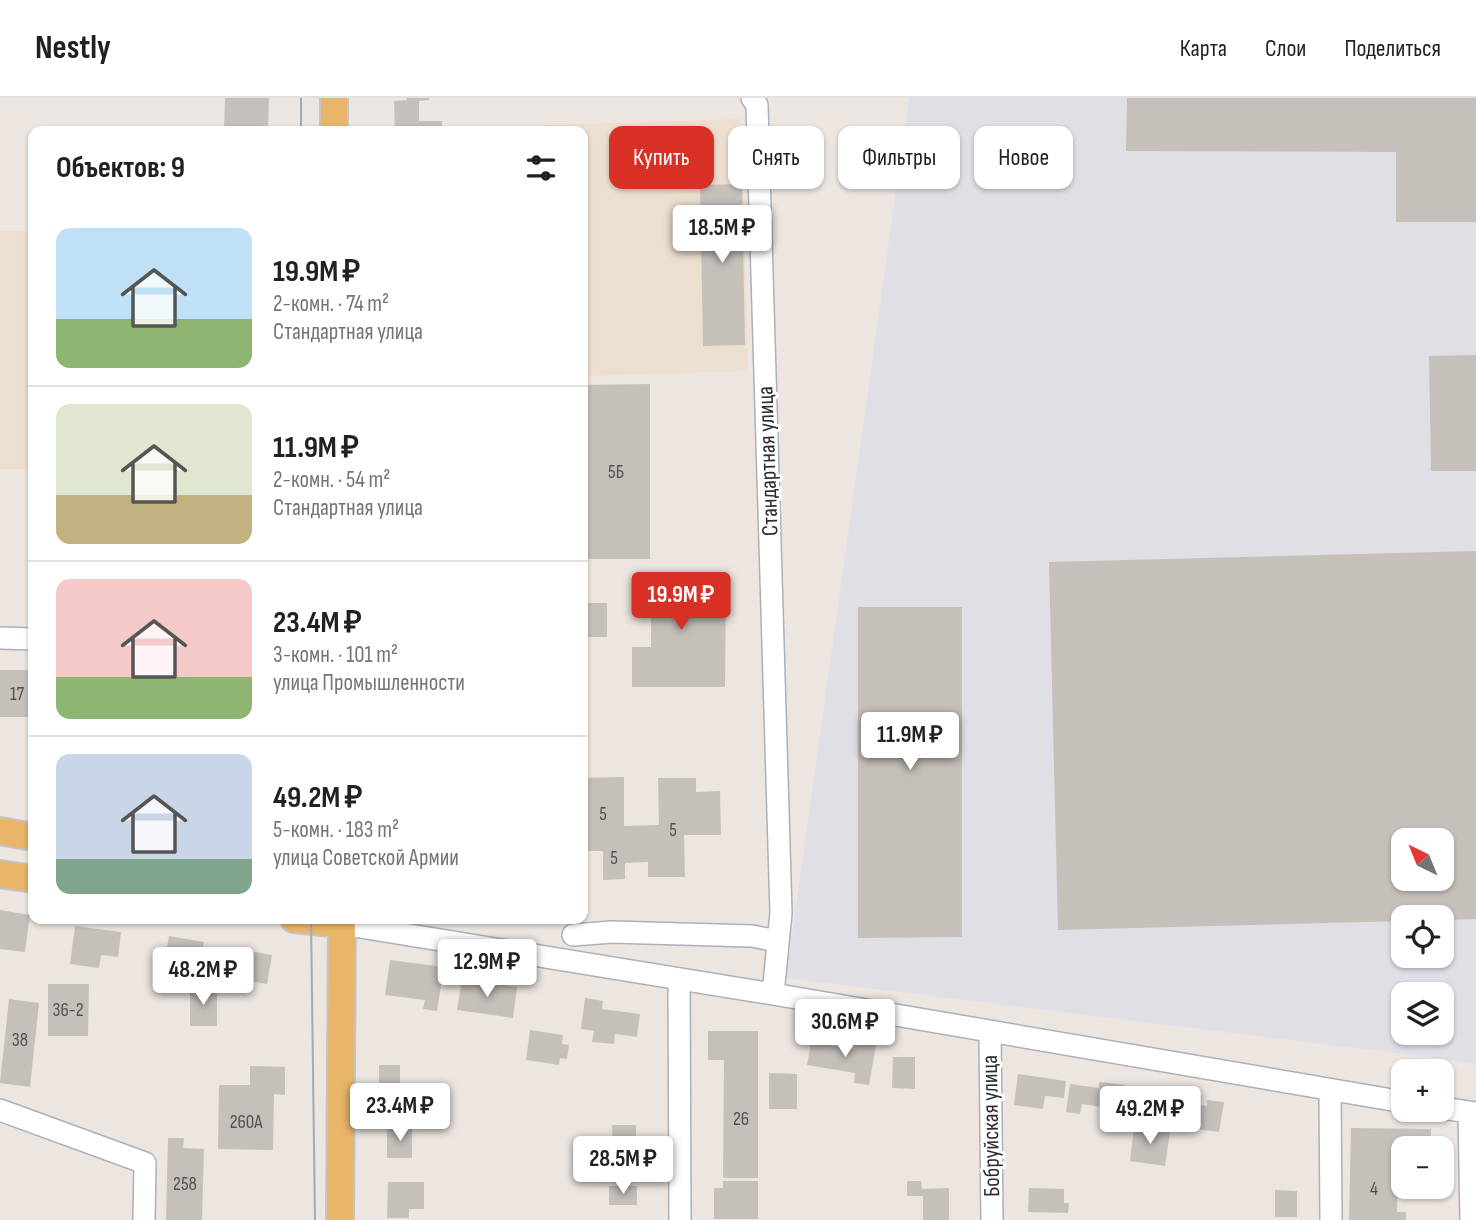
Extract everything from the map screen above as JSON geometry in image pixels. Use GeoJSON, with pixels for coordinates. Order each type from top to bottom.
{"type":"FeatureCollection","features":[{"type":"Feature","properties":{"kind":"main road"},"geometry":{"type":"LineString","coordinates":[[334,98],[334,126]]}},
{"type":"Feature","properties":{"kind":"main road"},"geometry":{"type":"LineString","coordinates":[[0,831],[28,836]]}},
{"type":"Feature","properties":{"kind":"main road"},"geometry":{"type":"LineString","coordinates":[[0,874],[28,878]]}},
{"type":"Feature","properties":{"kind":"main road"},"geometry":{"type":"LineString","coordinates":[[340,924],[340,1220]]}},
{"type":"Feature","properties":{"kind":"street","name":"Стандартная улица"},"geometry":{"type":"LineString","coordinates":[[752,98],[757,105],[780,913],[773,994]]}},
{"type":"Feature","properties":{"kind":"street"},"geometry":{"type":"LineString","coordinates":[[0,638],[28,639]]}},
{"type":"Feature","properties":{"kind":"street"},"geometry":{"type":"LineString","coordinates":[[357,924],[1391,1100]]}},
{"type":"Feature","properties":{"kind":"street"},"geometry":{"type":"LineString","coordinates":[[570,961],[571,927],[612,932],[740,936],[777,941]]}},
{"type":"Feature","properties":{"kind":"street"},"geometry":{"type":"LineString","coordinates":[[679,979],[680,1220]]}},
{"type":"Feature","properties":{"kind":"street","name":"Бобруйская улица"},"geometry":{"type":"LineString","coordinates":[[990,1032],[992,1220]]}},
{"type":"Feature","properties":{"kind":"street"},"geometry":{"type":"LineString","coordinates":[[1330,1091],[1331,1220]]}},
{"type":"Feature","properties":{"kind":"street"},"geometry":{"type":"LineString","coordinates":[[0,1110],[145,1163],[144,1220]]}},
{"type":"Feature","properties":{"kind":"street"},"geometry":{"type":"LineString","coordinates":[[1454,1110],[1473,1112],[1471,1220]]}},
{"type":"Feature","properties":{"kind":"shaded area"},"geometry":{"type":"Polygon","coordinates":[[[909,98],[1476,98],[1476,1063],[786,978],[896,189],[960,189],[960,126],[905,126],[909,98]]]}},
{"type":"Feature","properties":{"kind":"shaded area"},"geometry":{"type":"Polygon","coordinates":[[[741,119],[741,126],[728,126],[728,189],[743,189],[748,371],[588,376],[588,126],[547,126],[741,119]]]}},
{"type":"Feature","properties":{"kind":"shaded area"},"geometry":{"type":"Polygon","coordinates":[[[0,231],[28,231],[28,469],[0,469],[0,231]]]}},
{"type":"Feature","properties":{"kind":"building"},"geometry":{"type":"Polygon","coordinates":[[[225,98],[269,98],[268,126],[224,126],[225,98]]]}},
{"type":"Feature","properties":{"kind":"building"},"geometry":{"type":"Polygon","coordinates":[[[429,98],[419,101],[419,121],[442,121],[442,126],[395,126],[394,101],[429,98]]]}},
{"type":"Feature","properties":{"kind":"building"},"geometry":{"type":"Polygon","coordinates":[[[1127,98],[1476,98],[1476,222],[1396,222],[1396,152],[1126,151],[1127,98]]]}},
{"type":"Feature","properties":{"kind":"building"},"geometry":{"type":"Polygon","coordinates":[[[728,184],[728,189],[742,189],[745,345],[703,346],[700,189],[714,189],[714,185],[728,184]]]}},
{"type":"Feature","properties":{"kind":"building"},"geometry":{"type":"Polygon","coordinates":[[[1476,355],[1476,471],[1431,471],[1429,356],[1476,355]]]}},
{"type":"Feature","properties":{"kind":"building"},"geometry":{"type":"Polygon","coordinates":[[[650,384],[650,559],[588,559],[588,385],[650,384]]]}},
{"type":"Feature","properties":{"kind":"building"},"geometry":{"type":"Polygon","coordinates":[[[1476,551],[1476,919],[1454,920],[1454,905],[1391,905],[1391,921],[1058,930],[1049,562],[1476,551]]]}},
{"type":"Feature","properties":{"kind":"building"},"geometry":{"type":"Polygon","coordinates":[[[632,577],[726,577],[725,687],[632,687],[632,647],[651,647],[651,614],[632,615],[632,577]]]}},
{"type":"Feature","properties":{"kind":"building"},"geometry":{"type":"Polygon","coordinates":[[[588,603],[607,603],[607,637],[588,637],[588,603]]]}},
{"type":"Feature","properties":{"kind":"building"},"geometry":{"type":"Polygon","coordinates":[[[858,607],[962,607],[962,937],[858,938],[858,607]]]}},
{"type":"Feature","properties":{"kind":"building"},"geometry":{"type":"Polygon","coordinates":[[[0,670],[28,670],[28,717],[0,717],[0,670]]]}},
{"type":"Feature","properties":{"kind":"building"},"geometry":{"type":"Polygon","coordinates":[[[624,777],[624,826],[659,825],[658,778],[696,778],[696,792],[720,791],[721,835],[684,835],[685,877],[648,877],[648,862],[625,863],[625,879],[603,880],[603,851],[588,851],[588,778],[624,777]]]}},
{"type":"Feature","properties":{"kind":"building"},"geometry":{"type":"Polygon","coordinates":[[[0,910],[28,915],[25,952],[0,949],[0,910]]]}},
{"type":"Feature","properties":{"kind":"building"},"geometry":{"type":"Polygon","coordinates":[[[75,926],[121,932],[118,957],[101,955],[99,968],[70,964],[75,926]]]}},
{"type":"Feature","properties":{"kind":"building"},"geometry":{"type":"Polygon","coordinates":[[[169,936],[204,942],[199,969],[164,963],[169,936]]]}},
{"type":"Feature","properties":{"kind":"building"},"geometry":{"type":"Polygon","coordinates":[[[238,949],[272,955],[267,984],[244,980],[245,973],[235,971],[238,949]]]}},
{"type":"Feature","properties":{"kind":"building"},"geometry":{"type":"Polygon","coordinates":[[[390,960],[444,967],[437,1011],[423,1009],[425,1000],[385,995],[390,960]]]}},
{"type":"Feature","properties":{"kind":"building"},"geometry":{"type":"Polygon","coordinates":[[[462,979],[517,987],[513,1018],[457,1010],[462,979]]]}},
{"type":"Feature","properties":{"kind":"building"},"geometry":{"type":"Polygon","coordinates":[[[48,984],[89,984],[88,1036],[48,1036],[48,984]]]}},
{"type":"Feature","properties":{"kind":"building"},"geometry":{"type":"Polygon","coordinates":[[[190,987],[217,987],[217,1026],[190,1026],[190,987]]]}},
{"type":"Feature","properties":{"kind":"building"},"geometry":{"type":"Polygon","coordinates":[[[585,998],[603,1001],[602,1009],[640,1014],[637,1037],[615,1034],[614,1044],[592,1042],[594,1031],[581,1029],[585,998]]]}},
{"type":"Feature","properties":{"kind":"building"},"geometry":{"type":"Polygon","coordinates":[[[9,999],[39,1003],[30,1087],[0,1083],[9,999]]]}},
{"type":"Feature","properties":{"kind":"building"},"geometry":{"type":"Polygon","coordinates":[[[530,1030],[563,1035],[562,1044],[569,1045],[567,1059],[560,1058],[559,1065],[526,1060],[530,1030]]]}},
{"type":"Feature","properties":{"kind":"building"},"geometry":{"type":"Polygon","coordinates":[[[708,1031],[758,1031],[758,1178],[723,1178],[724,1060],[708,1060],[708,1031]]]}},
{"type":"Feature","properties":{"kind":"building"},"geometry":{"type":"Polygon","coordinates":[[[811,1042],[854,1049],[855,1042],[876,1045],[869,1085],[854,1083],[855,1073],[807,1065],[811,1042]]]}},
{"type":"Feature","properties":{"kind":"building"},"geometry":{"type":"Polygon","coordinates":[[[893,1057],[915,1057],[915,1089],[892,1088],[893,1057]]]}},
{"type":"Feature","properties":{"kind":"building"},"geometry":{"type":"Polygon","coordinates":[[[379,1065],[400,1065],[400,1104],[412,1104],[412,1123],[379,1123],[379,1065]]]}},
{"type":"Feature","properties":{"kind":"building"},"geometry":{"type":"Polygon","coordinates":[[[250,1066],[285,1067],[285,1095],[274,1094],[273,1150],[218,1149],[219,1085],[250,1085],[250,1066]]]}},
{"type":"Feature","properties":{"kind":"building"},"geometry":{"type":"Polygon","coordinates":[[[769,1073],[797,1074],[797,1109],[769,1109],[769,1073]]]}},
{"type":"Feature","properties":{"kind":"building"},"geometry":{"type":"Polygon","coordinates":[[[1018,1074],[1066,1081],[1064,1098],[1045,1096],[1043,1109],[1014,1105],[1018,1074]]]}},
{"type":"Feature","properties":{"kind":"building"},"geometry":{"type":"Polygon","coordinates":[[[1099,1082],[1125,1085],[1121,1110],[1082,1104],[1080,1114],[1066,1112],[1070,1084],[1099,1088],[1099,1082]]]}},
{"type":"Feature","properties":{"kind":"building"},"geometry":{"type":"Polygon","coordinates":[[[1207,1100],[1224,1102],[1219,1132],[1187,1128],[1190,1104],[1207,1106],[1207,1100]]]}},
{"type":"Feature","properties":{"kind":"building"},"geometry":{"type":"Polygon","coordinates":[[[612,1125],[636,1125],[636,1150],[626,1150],[626,1154],[613,1154],[612,1125]]]}},
{"type":"Feature","properties":{"kind":"building"},"geometry":{"type":"Polygon","coordinates":[[[1134,1127],[1170,1132],[1165,1166],[1130,1161],[1134,1127]]]}},
{"type":"Feature","properties":{"kind":"building"},"geometry":{"type":"Polygon","coordinates":[[[387,1128],[412,1128],[412,1158],[387,1158],[387,1128]]]}},
{"type":"Feature","properties":{"kind":"building"},"geometry":{"type":"Polygon","coordinates":[[[1351,1128],[1431,1129],[1431,1136],[1391,1136],[1391,1199],[1397,1199],[1397,1212],[1406,1212],[1406,1220],[1349,1220],[1351,1128]]]}},
{"type":"Feature","properties":{"kind":"building"},"geometry":{"type":"Polygon","coordinates":[[[168,1138],[184,1138],[183,1148],[204,1149],[202,1220],[166,1220],[168,1138]]]}},
{"type":"Feature","properties":{"kind":"building"},"geometry":{"type":"Polygon","coordinates":[[[723,1181],[758,1181],[758,1219],[714,1219],[714,1188],[723,1188],[723,1181]]]}},
{"type":"Feature","properties":{"kind":"building"},"geometry":{"type":"Polygon","coordinates":[[[907,1181],[921,1181],[922,1189],[949,1188],[949,1220],[923,1220],[923,1196],[907,1196],[907,1181]]]}},
{"type":"Feature","properties":{"kind":"building"},"geometry":{"type":"Polygon","coordinates":[[[388,1182],[424,1182],[424,1209],[409,1209],[409,1218],[387,1218],[388,1182]]]}},
{"type":"Feature","properties":{"kind":"building"},"geometry":{"type":"Polygon","coordinates":[[[609,1186],[637,1186],[637,1205],[609,1205],[609,1186]]]}},
{"type":"Feature","properties":{"kind":"building"},"geometry":{"type":"Polygon","coordinates":[[[1029,1188],[1064,1189],[1064,1203],[1069,1203],[1068,1213],[1028,1212],[1029,1188]]]}},
{"type":"Feature","properties":{"kind":"building"},"geometry":{"type":"Polygon","coordinates":[[[1275,1190],[1297,1191],[1297,1217],[1275,1217],[1275,1190]]]}},
{"type":"Feature","properties":{"kind":"tram line"},"geometry":{"type":"LineString","coordinates":[[301,98],[301,126]]}},
{"type":"Feature","properties":{"kind":"tram line"},"geometry":{"type":"LineString","coordinates":[[311,924],[315,1220]]}}]}
